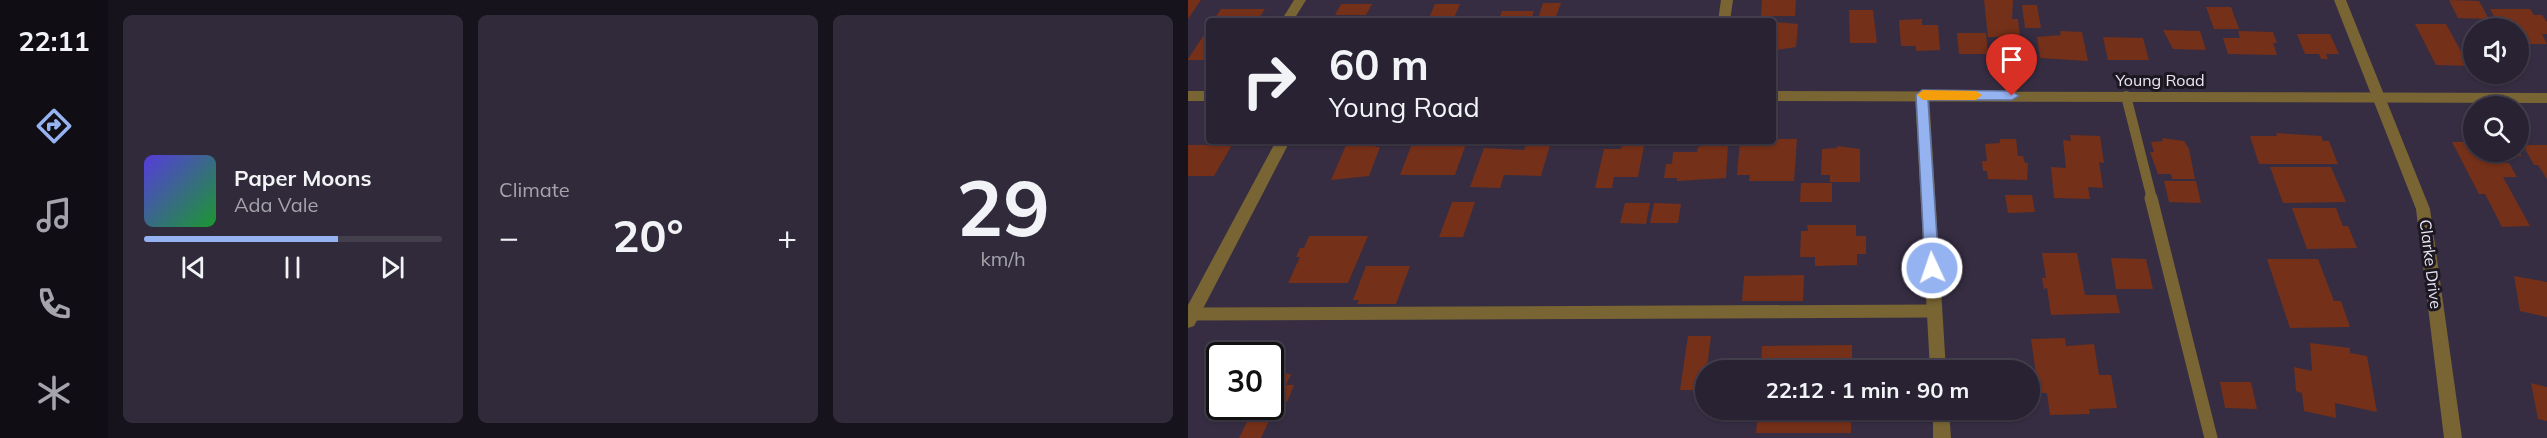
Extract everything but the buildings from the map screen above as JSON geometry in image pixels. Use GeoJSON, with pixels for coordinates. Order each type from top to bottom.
{"type":"FeatureCollection","features":[{"type":"Feature","properties":{"kind":"street"},"geometry":{"type":"LineString","coordinates":[[1289,18],[1300,0]]}},
{"type":"Feature","properties":{"kind":"street"},"geometry":{"type":"LineString","coordinates":[[1724,18],[1726,0]]}},
{"type":"Feature","properties":{"kind":"street","name":"Clarke Drive"},"geometry":{"type":"LineString","coordinates":[[2340,0],[2423,209],[2453,438]]}},
{"type":"Feature","properties":{"kind":"street"},"geometry":{"type":"LineString","coordinates":[[1922,95],[1937,360]]}},
{"type":"Feature","properties":{"kind":"street"},"geometry":{"type":"LineString","coordinates":[[1188,96],[1206,96]]}},
{"type":"Feature","properties":{"kind":"street","name":"Young Road"},"geometry":{"type":"LineString","coordinates":[[1776,96],[2547,98]]}},
{"type":"Feature","properties":{"kind":"street"},"geometry":{"type":"LineString","coordinates":[[1190,317],[1281,144]]}},
{"type":"Feature","properties":{"kind":"street"},"geometry":{"type":"LineString","coordinates":[[1941,420],[1942,438]]}},
{"type":"Feature","properties":{"kind":"lane"},"geometry":{"type":"LineString","coordinates":[[2126,96],[2211,438]]}},
{"type":"Feature","properties":{"kind":"lane"},"geometry":{"type":"LineString","coordinates":[[1190,317],[1935,311]]}},
{"type":"Feature","properties":{"kind":"slow traffic"},"geometry":{"type":"LineString","coordinates":[[1923,95],[1976,95]]}},
{"type":"Feature","properties":{"kind":"route"},"geometry":{"type":"LineString","coordinates":[[1932,268],[1922,95],[2012,96]]}}]}
